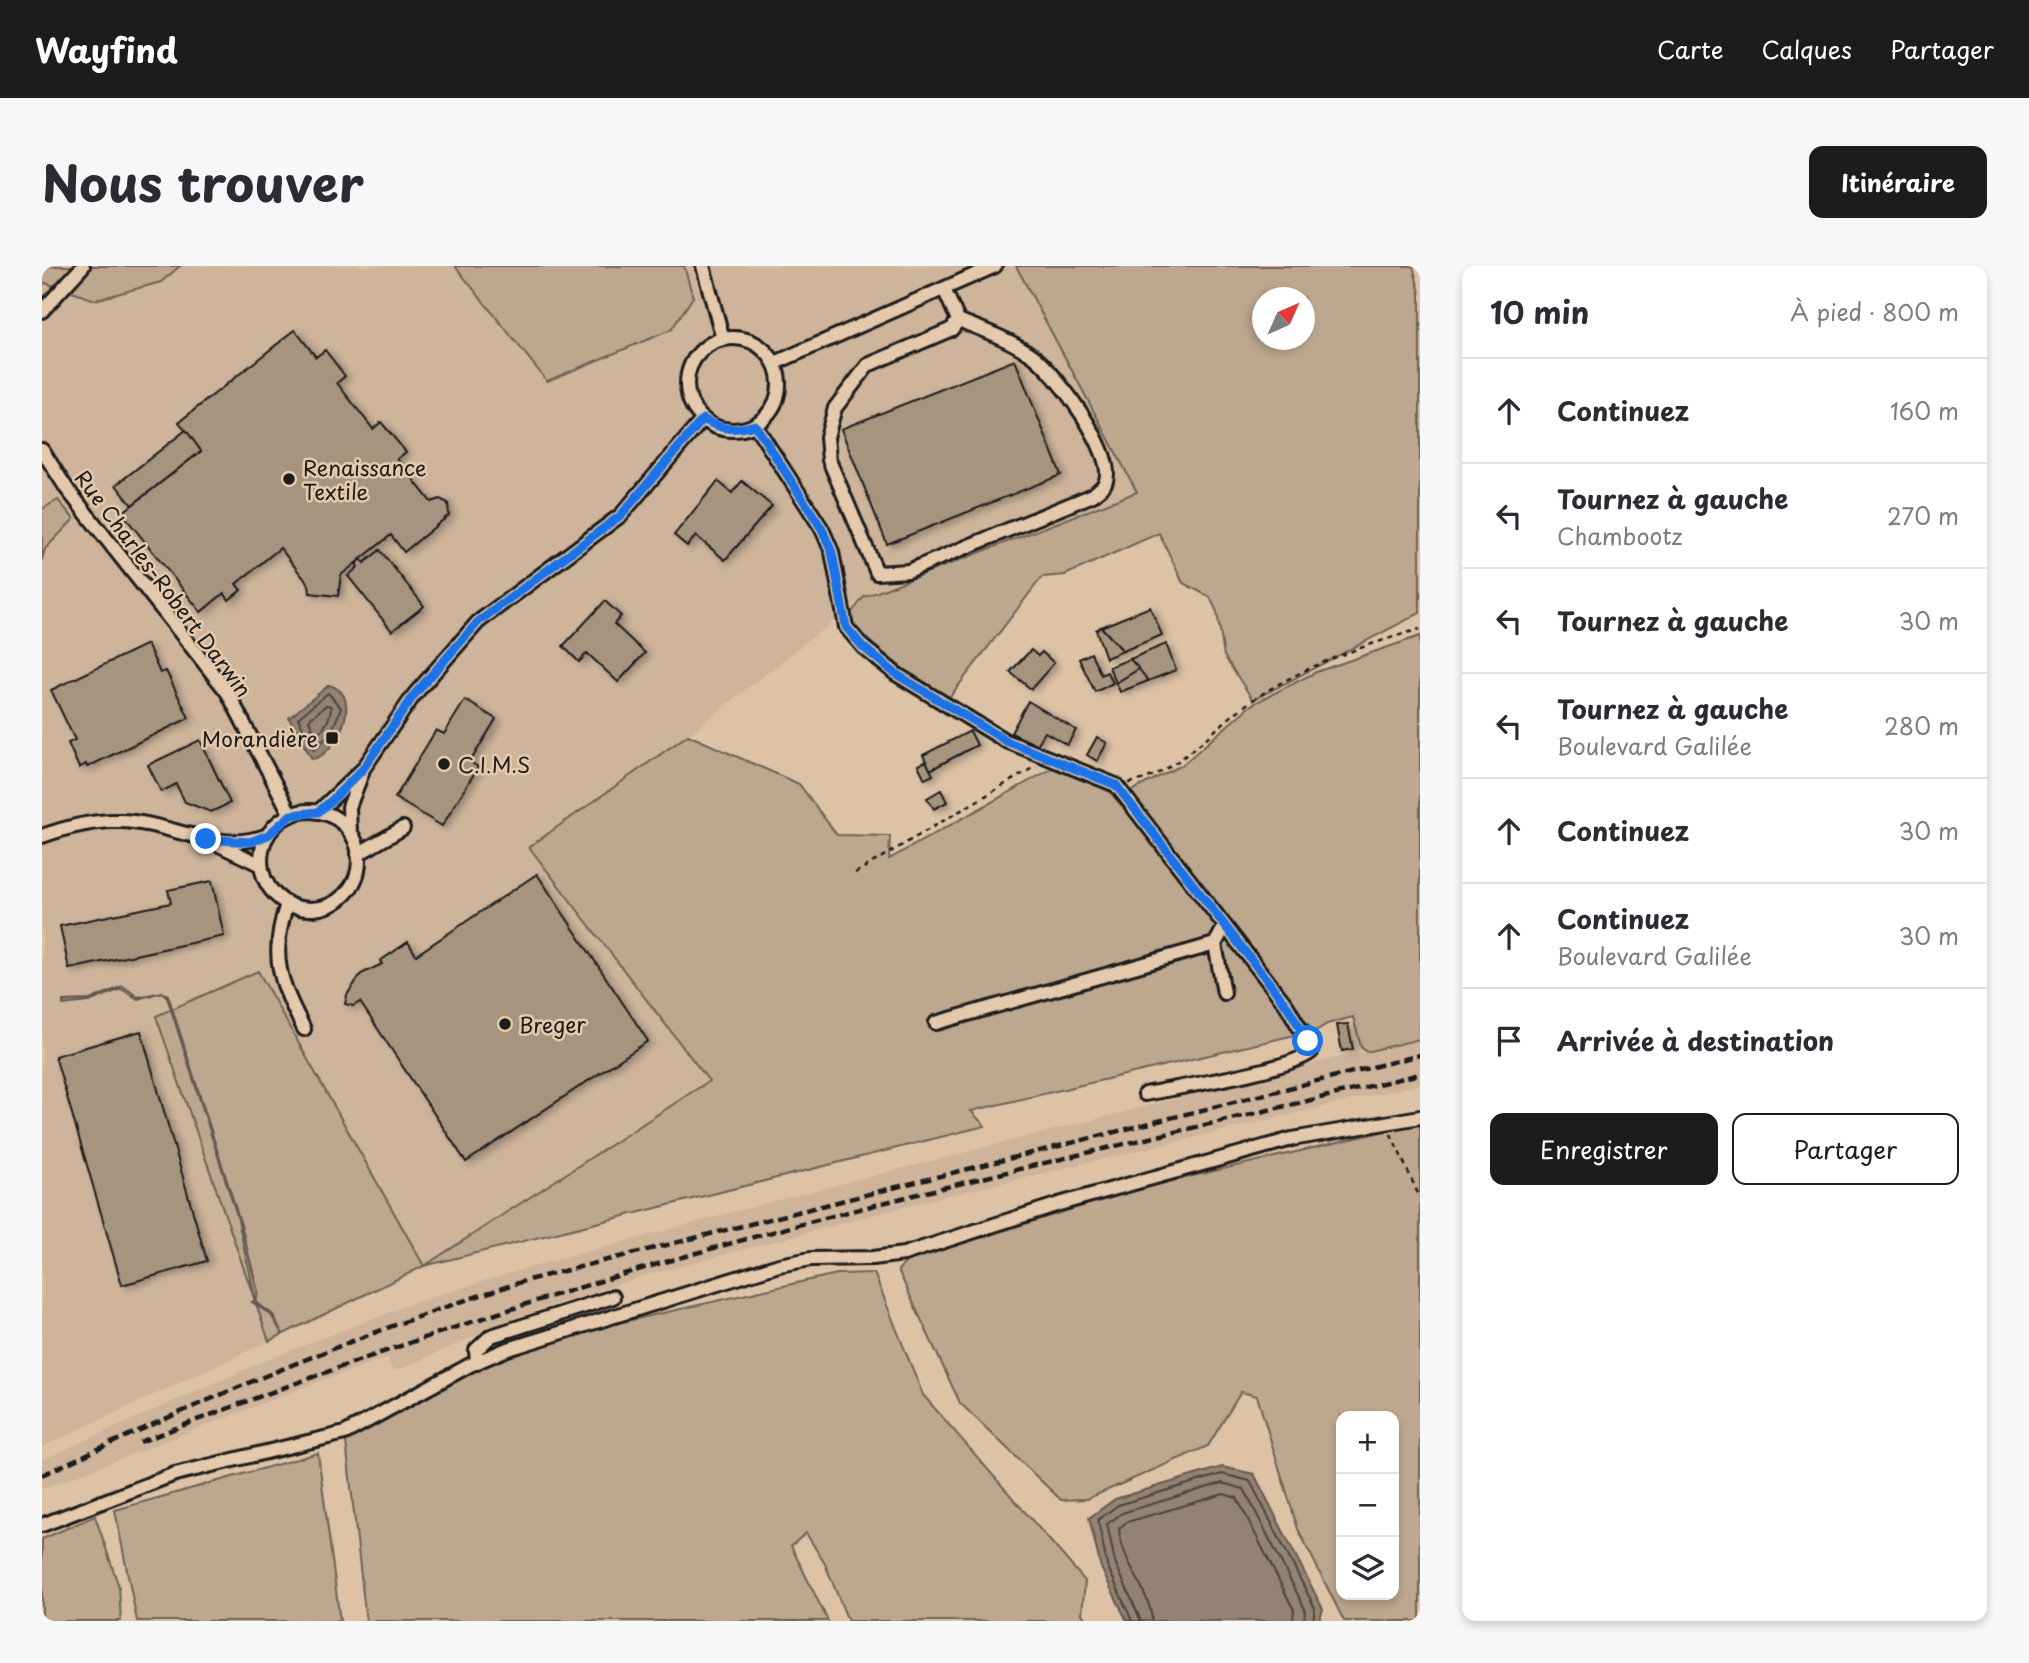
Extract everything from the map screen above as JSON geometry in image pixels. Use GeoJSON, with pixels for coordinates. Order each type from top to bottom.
{"type":"FeatureCollection","features":[{"type":"Feature","properties":{"kind":"street"},"geometry":{"type":"LineString","coordinates":[[42,311],[83,266]]}},
{"type":"Feature","properties":{"kind":"street"},"geometry":{"type":"LineString","coordinates":[[703,266],[723,339]]}},
{"type":"Feature","properties":{"kind":"street"},"geometry":{"type":"LineString","coordinates":[[775,363],[995,266]]}},
{"type":"Feature","properties":{"kind":"street"},"geometry":{"type":"LineString","coordinates":[[944,289],[958,320],[1012,342],[1034,356],[1063,384],[1102,453],[1107,468],[1105,482],[1093,495],[908,571],[877,573],[829,460],[827,436],[835,408],[868,365],[953,329],[958,320]]}},
{"type":"Feature","properties":{"kind":"street"},"geometry":{"type":"LineString","coordinates":[[738,338],[753,342],[766,351],[775,363],[779,384],[775,405],[755,425],[737,430],[719,428],[703,419],[694,408],[687,380],[699,353],[723,339],[738,338]]}},
{"type":"Feature","properties":{"kind":"street"},"geometry":{"type":"LineString","coordinates":[[318,812],[363,769],[414,695],[478,622],[621,515],[703,419]]}},
{"type":"Feature","properties":{"kind":"street"},"geometry":{"type":"LineString","coordinates":[[755,425],[822,529],[832,552],[846,627],[863,647],[896,674],[1006,741],[1116,785],[1313,1039],[1311,1052],[1278,1066],[1145,1094]]}},
{"type":"Feature","properties":{"kind":"street","name":"Rue Charles-Robert Darwin"},"geometry":{"type":"LineString","coordinates":[[42,450],[67,489],[228,693],[291,815]]}},
{"type":"Feature","properties":{"kind":"street"},"geometry":{"type":"LineString","coordinates":[[268,835],[262,850],[261,865],[265,881],[287,904],[317,909],[344,896],[356,877],[358,854],[350,832],[349,807],[363,769]]}},
{"type":"Feature","properties":{"kind":"street"},"geometry":{"type":"LineString","coordinates":[[42,836],[71,825],[121,821],[206,839],[250,842],[268,835],[291,815],[318,812],[330,816],[350,832]]}},
{"type":"Feature","properties":{"kind":"street"},"geometry":{"type":"LineString","coordinates":[[358,854],[403,828]]}},
{"type":"Feature","properties":{"kind":"street"},"geometry":{"type":"LineString","coordinates":[[206,839],[261,865]]}},
{"type":"Feature","properties":{"kind":"street"},"geometry":{"type":"LineString","coordinates":[[287,904],[278,929],[282,984],[304,1029]]}},
{"type":"Feature","properties":{"kind":"street"},"geometry":{"type":"LineString","coordinates":[[1224,993],[1215,944],[1225,926]]}},
{"type":"Feature","properties":{"kind":"street"},"geometry":{"type":"LineString","coordinates":[[936,1023],[1215,944]]}},
{"type":"Feature","properties":{"kind":"street"},"geometry":{"type":"LineString","coordinates":[[42,1525],[176,1474],[345,1433],[505,1350],[779,1265],[811,1259],[873,1258],[904,1254],[1059,1204],[1292,1139],[1420,1117]]}},
{"type":"Feature","properties":{"kind":"street"},"geometry":{"type":"LineString","coordinates":[[477,1363],[476,1350],[491,1336],[613,1297]]}},
{"type":"Feature","properties":{"kind":"path"},"geometry":{"type":"LineString","coordinates":[[1116,785],[1139,781],[1163,769],[1253,700],[1308,669],[1366,645],[1420,629]]}},
{"type":"Feature","properties":{"kind":"path"},"geometry":{"type":"LineString","coordinates":[[855,873],[1029,773],[1048,756]]}},
{"type":"Feature","properties":{"kind":"path"},"geometry":{"type":"LineString","coordinates":[[1387,1123],[1420,1198]]}},
{"type":"Feature","properties":{"kind":"shaded area"},"geometry":{"type":"Polygon","coordinates":[[[42,266],[1016,266],[1137,492],[864,597],[657,759],[529,847],[709,1081],[424,1266],[259,971],[157,1016],[269,1341],[42,1447],[42,266]]]}},
{"type":"Feature","properties":{"kind":"shaded area"},"geometry":{"type":"Polygon","coordinates":[[[42,266],[180,266],[161,282],[95,300],[42,282],[42,266]]]}},
{"type":"Feature","properties":{"kind":"shaded area"},"geometry":{"type":"Polygon","coordinates":[[[455,266],[684,266],[693,297],[671,330],[547,381],[455,266]]]}},
{"type":"Feature","properties":{"kind":"shaded area"},"geometry":{"type":"Polygon","coordinates":[[[1016,266],[1413,266],[1420,293],[1420,613],[1253,700],[1224,656],[1217,612],[1210,597],[1183,583],[1159,533],[1065,575],[1042,577],[945,703],[845,621],[864,597],[1137,492],[1016,266]]]}},
{"type":"Feature","properties":{"kind":"shaded area"},"geometry":{"type":"Polygon","coordinates":[[[58,500],[74,519],[45,549],[42,560],[42,509],[58,500]]]}},
{"type":"Feature","properties":{"kind":"shaded area"},"geometry":{"type":"Polygon","coordinates":[[[1420,636],[1420,1039],[1366,1052],[1361,1047],[1353,1017],[1327,1024],[1314,1032],[1129,792],[1182,765],[1251,705],[1316,672],[1420,636]]]}},
{"type":"Feature","properties":{"kind":"shaded area"},"geometry":{"type":"Polygon","coordinates":[[[688,735],[799,784],[837,835],[890,836],[889,859],[1053,768],[1109,791],[1149,837],[1299,1034],[971,1111],[985,1126],[424,1266],[709,1081],[529,847],[688,735]]]}},
{"type":"Feature","properties":{"kind":"shaded area"},"geometry":{"type":"Polygon","coordinates":[[[258,971],[424,1266],[269,1341],[156,1016],[258,971]]]}},
{"type":"Feature","properties":{"kind":"shaded area"},"geometry":{"type":"Polygon","coordinates":[[[1420,1041],[1420,1084],[929,1200],[644,1276],[518,1317],[401,1369],[393,1371],[387,1358],[325,1379],[42,1489],[42,1460],[271,1358],[419,1301],[524,1269],[782,1199],[1333,1059],[1420,1041]]]}},
{"type":"Feature","properties":{"kind":"shaded area"},"geometry":{"type":"Polygon","coordinates":[[[1420,1123],[1420,1621],[1344,1621],[1298,1529],[1257,1396],[1241,1392],[1208,1446],[1087,1499],[1061,1500],[960,1403],[898,1270],[907,1261],[1133,1190],[1420,1123]]]}},
{"type":"Feature","properties":{"kind":"shaded area"},"geometry":{"type":"Polygon","coordinates":[[[874,1273],[923,1395],[1085,1581],[1082,1614],[1088,1621],[848,1621],[825,1564],[806,1533],[791,1546],[828,1621],[366,1621],[345,1433],[529,1343],[837,1274],[874,1273]]]}},
{"type":"Feature","properties":{"kind":"shaded area"},"geometry":{"type":"Polygon","coordinates":[[[318,1453],[340,1621],[137,1621],[115,1510],[318,1453]]]}},
{"type":"Feature","properties":{"kind":"shaded area"},"geometry":{"type":"Polygon","coordinates":[[[95,1516],[119,1587],[121,1621],[42,1621],[42,1539],[95,1516]]]}},
{"type":"Feature","properties":{"kind":"water"},"geometry":{"type":"Polygon","coordinates":[[[329,685],[340,691],[345,701],[346,713],[337,738],[321,756],[312,759],[289,718],[329,685]]]}},
{"type":"Feature","properties":{"kind":"water"},"geometry":{"type":"Polygon","coordinates":[[[123,986],[138,997],[162,992],[138,999],[121,989],[89,1002],[63,1005],[63,1001],[90,1000],[123,986]]]}},
{"type":"Feature","properties":{"kind":"water"},"geometry":{"type":"Polygon","coordinates":[[[162,992],[168,995],[241,1225],[258,1291],[256,1302],[273,1315],[283,1335],[271,1315],[252,1302],[255,1301],[238,1219],[167,997],[162,992]]]}},
{"type":"Feature","properties":{"kind":"water"},"geometry":{"type":"Polygon","coordinates":[[[1222,1467],[1254,1474],[1323,1609],[1319,1621],[1127,1621],[1101,1568],[1089,1518],[1115,1499],[1222,1467]]]}},
{"type":"Feature","properties":{"kind":"building","name":"Renaissance Textile"},"geometry":{"type":"Polygon","coordinates":[[[295,330],[316,357],[325,350],[345,376],[337,383],[373,429],[381,422],[406,452],[397,459],[431,502],[440,499],[448,503],[449,515],[404,552],[391,535],[341,575],[338,596],[310,593],[309,585],[280,548],[236,584],[241,590],[229,600],[224,593],[201,612],[122,513],[201,451],[179,422],[295,330]]]}},
{"type":"Feature","properties":{"kind":"building"},"geometry":{"type":"Polygon","coordinates":[[[1015,360],[1061,475],[887,544],[841,429],[1015,360]]]}},
{"type":"Feature","properties":{"kind":"building"},"geometry":{"type":"Polygon","coordinates":[[[186,430],[201,451],[132,505],[116,485],[186,430]]]}},
{"type":"Feature","properties":{"kind":"building"},"geometry":{"type":"Polygon","coordinates":[[[718,481],[732,493],[742,481],[772,506],[725,560],[696,536],[687,546],[674,535],[718,481]]]}},
{"type":"Feature","properties":{"kind":"building"},"geometry":{"type":"Polygon","coordinates":[[[380,550],[424,606],[392,631],[348,576],[358,567],[356,564],[361,559],[364,563],[380,550]]]}},
{"type":"Feature","properties":{"kind":"building"},"geometry":{"type":"Polygon","coordinates":[[[605,601],[621,616],[614,624],[645,653],[618,682],[587,653],[579,662],[563,646],[605,601]]]}},
{"type":"Feature","properties":{"kind":"building"},"geometry":{"type":"Polygon","coordinates":[[[1150,607],[1162,635],[1123,651],[1101,627],[1150,607]]]}},
{"type":"Feature","properties":{"kind":"building"},"geometry":{"type":"Polygon","coordinates":[[[1101,627],[1123,651],[1106,658],[1096,630],[1101,627]]]}},
{"type":"Feature","properties":{"kind":"building"},"geometry":{"type":"Polygon","coordinates":[[[147,644],[160,673],[166,671],[189,718],[87,767],[86,764],[79,768],[68,743],[75,740],[51,690],[147,644]]]}},
{"type":"Feature","properties":{"kind":"building"},"geometry":{"type":"Polygon","coordinates":[[[1166,644],[1176,670],[1148,681],[1130,659],[1166,644]]]}},
{"type":"Feature","properties":{"kind":"building"},"geometry":{"type":"Polygon","coordinates":[[[1031,650],[1038,656],[1042,652],[1054,663],[1031,689],[1010,672],[1031,650]]]}},
{"type":"Feature","properties":{"kind":"building"},"geometry":{"type":"Polygon","coordinates":[[[1091,653],[1101,675],[1107,672],[1113,683],[1095,692],[1079,659],[1091,653]]]}},
{"type":"Feature","properties":{"kind":"building"},"geometry":{"type":"Polygon","coordinates":[[[1130,659],[1139,669],[1116,683],[1109,667],[1130,659]]]}},
{"type":"Feature","properties":{"kind":"building"},"geometry":{"type":"Polygon","coordinates":[[[1139,669],[1148,681],[1120,692],[1116,683],[1139,669]]]}},
{"type":"Feature","properties":{"kind":"building","name":"C.I.M.S"},"geometry":{"type":"Polygon","coordinates":[[[465,700],[496,719],[470,762],[478,767],[442,826],[395,798],[436,730],[444,734],[465,700]]]}},
{"type":"Feature","properties":{"kind":"building"},"geometry":{"type":"Polygon","coordinates":[[[1028,701],[1076,730],[1067,745],[1045,732],[1037,745],[1011,733],[1028,701]]]}},
{"type":"Feature","properties":{"kind":"building"},"geometry":{"type":"Polygon","coordinates":[[[970,731],[977,745],[930,770],[923,755],[970,731]]]}},
{"type":"Feature","properties":{"kind":"building"},"geometry":{"type":"Polygon","coordinates":[[[1097,737],[1107,743],[1097,761],[1087,755],[1097,737]]]}},
{"type":"Feature","properties":{"kind":"building"},"geometry":{"type":"Polygon","coordinates":[[[200,740],[230,803],[211,812],[185,802],[176,784],[161,792],[148,765],[200,740]]]}},
{"type":"Feature","properties":{"kind":"building"},"geometry":{"type":"Polygon","coordinates":[[[926,761],[933,775],[925,779],[918,765],[926,761]]]}},
{"type":"Feature","properties":{"kind":"building"},"geometry":{"type":"Polygon","coordinates":[[[941,790],[947,802],[934,809],[927,798],[941,790]]]}},
{"type":"Feature","properties":{"kind":"building","name":"Breger"},"geometry":{"type":"Polygon","coordinates":[[[537,874],[648,1041],[466,1162],[360,1002],[353,1006],[345,1004],[347,995],[361,974],[382,964],[380,961],[408,942],[416,955],[537,874]]]}},
{"type":"Feature","properties":{"kind":"building"},"geometry":{"type":"Polygon","coordinates":[[[212,881],[224,936],[69,969],[60,926],[171,903],[168,890],[212,881]]]}},
{"type":"Feature","properties":{"kind":"building"},"geometry":{"type":"Polygon","coordinates":[[[1348,1024],[1353,1049],[1342,1051],[1337,1025],[1348,1024]]]}},
{"type":"Feature","properties":{"kind":"building"},"geometry":{"type":"Polygon","coordinates":[[[141,1031],[207,1261],[122,1285],[55,1056],[141,1031]]]}},
{"type":"Feature","properties":{"kind":"railway"},"geometry":{"type":"LineString","coordinates":[[42,1475],[282,1369],[404,1322],[528,1280],[1420,1055]]}},
{"type":"Feature","properties":{"kind":"railway"},"geometry":{"type":"LineString","coordinates":[[140,1442],[427,1337],[703,1251],[907,1197],[1420,1074]]}},
{"type":"Feature","properties":{"kind":"place","name":"Renaissance Textile"},"geometry":{"type":"Point","coordinates":[289,479]}},
{"type":"Feature","properties":{"kind":"place","name":"Morandière"},"geometry":{"type":"Point","coordinates":[332,738]}},
{"type":"Feature","properties":{"kind":"place","name":"C.I.M.S"},"geometry":{"type":"Point","coordinates":[444,764]}},
{"type":"Feature","properties":{"kind":"place","name":"Breger"},"geometry":{"type":"Point","coordinates":[505,1024]}},
{"type":"Feature","properties":{"kind":"route"},"geometry":{"type":"LineString","coordinates":[[206,839],[250,842],[268,835],[291,815],[318,812],[363,769],[414,695],[478,622],[621,515],[703,419],[719,428],[737,430],[755,425],[822,529],[832,552],[846,627],[863,647],[896,674],[1006,741],[1116,785],[1287,1006],[1308,1041]]}}]}
